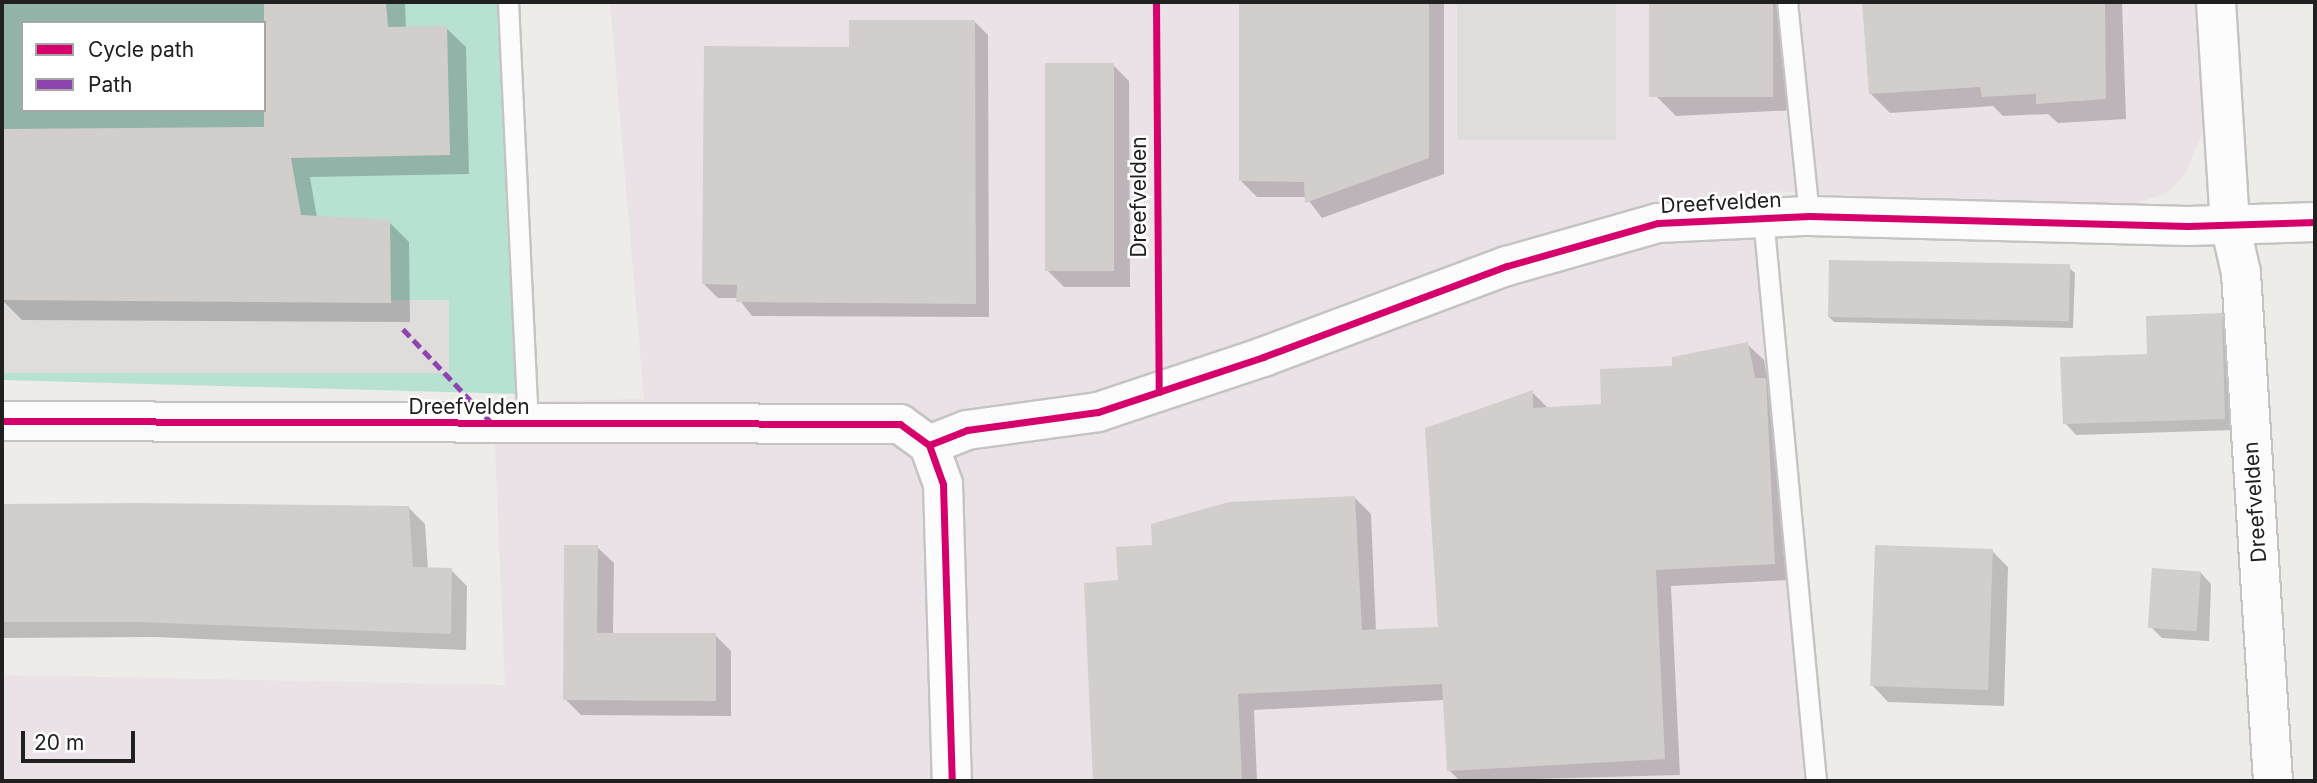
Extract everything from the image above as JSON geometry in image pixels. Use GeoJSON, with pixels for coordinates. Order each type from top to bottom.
{"type":"FeatureCollection","features":[{"type":"Feature","properties":{"kind":"street","name":"Dreefvelden"},"geometry":{"type":"LineString","coordinates":[[2217,2],[2230,224],[2241,273],[2273,781]]}},
{"type":"Feature","properties":{"kind":"street","name":"Dreefvelden"},"geometry":{"type":"LineString","coordinates":[[2,421],[528,425],[900,424],[929,445],[967,430],[1098,412],[1588,240],[1658,223],[1808,216],[2230,224]]}},
{"type":"Feature","properties":{"kind":"street"},"geometry":{"type":"LineString","coordinates":[[2230,224],[2315,222]]}},
{"type":"Feature","properties":{"kind":"street"},"geometry":{"type":"LineString","coordinates":[[929,445],[943,484],[952,781]]}},
{"type":"Feature","properties":{"kind":"lane"},"geometry":{"type":"LineString","coordinates":[[508,2],[528,425]]}},
{"type":"Feature","properties":{"kind":"lane"},"geometry":{"type":"LineString","coordinates":[[1787,2],[1808,216]]}},
{"type":"Feature","properties":{"kind":"lane"},"geometry":{"type":"LineString","coordinates":[[1763,217],[1816,781]]}},
{"type":"Feature","properties":{"kind":"shaded area"},"geometry":{"type":"Polygon","coordinates":[[[610,2],[2196,2],[2203,132],[2185,174],[2166,194],[2117,209],[1770,191],[1809,781],[2,781],[2,675],[505,685],[493,402],[644,399],[610,2]]]}},
{"type":"Feature","properties":{"kind":"shaded area"},"geometry":{"type":"Polygon","coordinates":[[[1457,2],[1616,2],[1616,140],[1457,140],[1457,2]]]}},
{"type":"Feature","properties":{"kind":"shaded area"},"geometry":{"type":"Polygon","coordinates":[[[2,300],[449,300],[449,373],[2,373],[2,300]]]}},
{"type":"Feature","properties":{"kind":"green space"},"geometry":{"type":"Polygon","coordinates":[[[2,2],[498,2],[519,394],[2,380],[2,2]]]}},
{"type":"Feature","properties":{"kind":"building"},"geometry":{"type":"Polygon","coordinates":[[[264,2],[386,2],[388,27],[447,26],[450,155],[291,158],[301,215],[390,220],[391,303],[2,300],[2,129],[264,127],[264,2]]]}},
{"type":"Feature","properties":{"kind":"building"},"geometry":{"type":"Polygon","coordinates":[[[1239,2],[1429,2],[1429,158],[1305,203],[1304,182],[1239,181],[1239,2]]]}},
{"type":"Feature","properties":{"kind":"building"},"geometry":{"type":"Polygon","coordinates":[[[1649,2],[1773,2],[1773,97],[1649,97],[1649,2]]]}},
{"type":"Feature","properties":{"kind":"building"},"geometry":{"type":"Polygon","coordinates":[[[1862,2],[2105,2],[2106,99],[2036,104],[2036,94],[1982,97],[1980,87],[1869,94],[1862,2]]]}},
{"type":"Feature","properties":{"kind":"building"},"geometry":{"type":"Polygon","coordinates":[[[849,20],[975,20],[976,304],[736,302],[737,285],[702,284],[704,46],[849,47],[849,20]]]}},
{"type":"Feature","properties":{"kind":"building"},"geometry":{"type":"Polygon","coordinates":[[[1045,63],[1114,63],[1114,271],[1045,271],[1045,63]]]}},
{"type":"Feature","properties":{"kind":"building"},"geometry":{"type":"Polygon","coordinates":[[[1829,260],[2070,264],[2069,321],[1828,317],[1829,260]]]}},
{"type":"Feature","properties":{"kind":"building"},"geometry":{"type":"Polygon","coordinates":[[[2222,313],[2225,419],[2063,424],[2060,357],[2147,354],[2146,316],[2222,313]]]}},
{"type":"Feature","properties":{"kind":"building"},"geometry":{"type":"Polygon","coordinates":[[[1748,342],[1755,378],[1766,378],[1775,564],[1656,570],[1665,759],[1447,771],[1442,684],[1238,694],[1242,781],[1093,781],[1084,583],[1118,580],[1116,547],[1152,545],[1151,524],[1229,502],[1355,496],[1362,630],[1438,627],[1425,428],[1533,390],[1533,408],[1601,404],[1600,369],[1672,366],[1672,357],[1748,342]]]}},
{"type":"Feature","properties":{"kind":"building"},"geometry":{"type":"Polygon","coordinates":[[[2,504],[409,506],[413,567],[452,568],[451,634],[138,622],[2,622],[2,504]]]}},
{"type":"Feature","properties":{"kind":"building"},"geometry":{"type":"Polygon","coordinates":[[[564,545],[598,545],[597,633],[716,633],[716,701],[563,700],[564,545]]]}},
{"type":"Feature","properties":{"kind":"building"},"geometry":{"type":"Polygon","coordinates":[[[1875,545],[1993,549],[1988,690],[1870,686],[1875,545]]]}},
{"type":"Feature","properties":{"kind":"building"},"geometry":{"type":"Polygon","coordinates":[[[2152,568],[2201,571],[2197,631],[2148,628],[2152,568]]]}},
{"type":"Feature","properties":{"kind":"marked path"},"geometry":{"type":"LineString","coordinates":[[403,329],[492,423]]}},
{"type":"Feature","properties":{"kind":"cycle path"},"geometry":{"type":"LineString","coordinates":[[1156,2],[1159,392]]}},
{"type":"Feature","properties":{"kind":"cycle path"},"geometry":{"type":"LineString","coordinates":[[929,445],[967,430],[1098,412],[1263,357],[1507,266],[1658,223],[1809,216],[2188,226],[2315,222]]}},
{"type":"Feature","properties":{"kind":"cycle path"},"geometry":{"type":"LineString","coordinates":[[2,421],[900,424],[929,445],[943,484],[952,781]]}}]}
